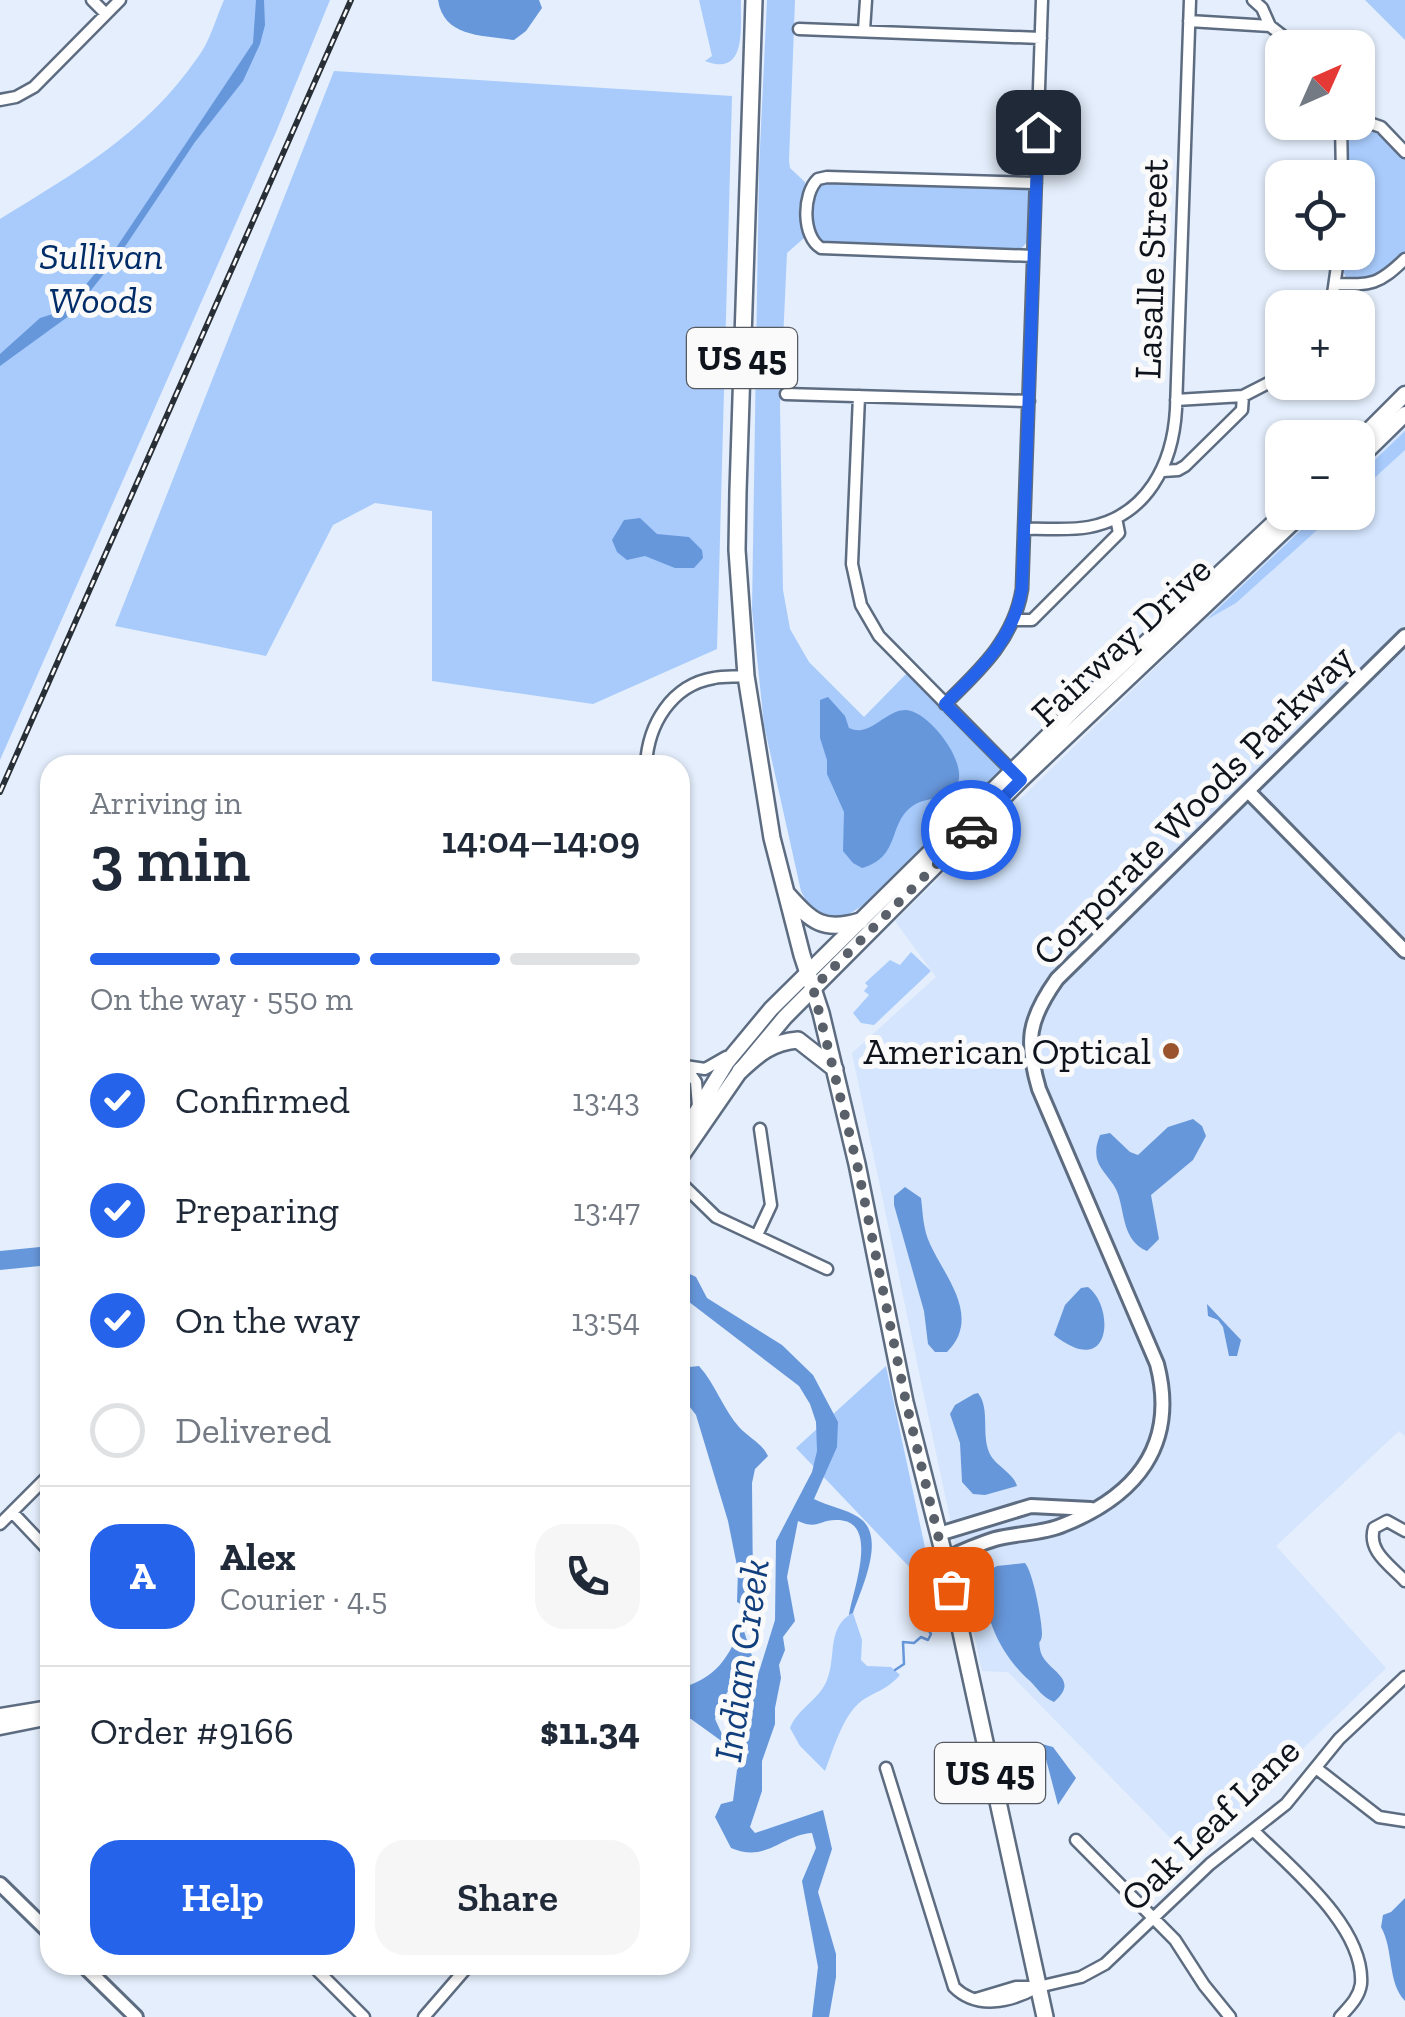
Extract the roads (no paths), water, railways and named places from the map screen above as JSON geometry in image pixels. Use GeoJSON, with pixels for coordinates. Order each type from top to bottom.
{"type":"FeatureCollection","features":[{"type":"Feature","properties":{"kind":"main road","name":"US 45"},"geometry":{"type":"LineString","coordinates":[[754,0],[738,510],[746,676],[772,838],[835,1068],[1045,2017]]}},
{"type":"Feature","properties":{"kind":"main road"},"geometry":{"type":"LineString","coordinates":[[1375,424],[1405,394]]}},
{"type":"Feature","properties":{"kind":"main road"},"geometry":{"type":"LineString","coordinates":[[1375,443],[1405,414]]}},
{"type":"Feature","properties":{"kind":"main road","name":"Fairway Drive"},"geometry":{"type":"LineString","coordinates":[[690,1144],[740,1071],[813,988],[1016,776],[1267,530]]}},
{"type":"Feature","properties":{"kind":"main road","name":"Fairway Drive"},"geometry":{"type":"LineString","coordinates":[[690,1125],[727,1062],[808,971],[1284,530]]}},
{"type":"Feature","properties":{"kind":"main road"},"geometry":{"type":"LineString","coordinates":[[785,892],[824,926],[843,926],[860,920]]}},
{"type":"Feature","properties":{"kind":"main road"},"geometry":{"type":"LineString","coordinates":[[740,1071],[762,1051],[780,1042],[798,1040],[835,1068]]}},
{"type":"Feature","properties":{"kind":"main road"},"geometry":{"type":"LineString","coordinates":[[0,1716],[40,1710]]}},
{"type":"Feature","properties":{"kind":"main road"},"geometry":{"type":"LineString","coordinates":[[0,1727],[40,1719]]}},
{"type":"Feature","properties":{"kind":"street"},"geometry":{"type":"LineString","coordinates":[[92,0],[106,14]]}},
{"type":"Feature","properties":{"kind":"street"},"geometry":{"type":"LineString","coordinates":[[0,100],[16,97],[34,86],[120,0]]}},
{"type":"Feature","properties":{"kind":"street"},"geometry":{"type":"LineString","coordinates":[[864,30],[866,0]]}},
{"type":"Feature","properties":{"kind":"street"},"geometry":{"type":"LineString","coordinates":[[945,704],[990,660],[1014,620],[1022,588],[1042,0]]}},
{"type":"Feature","properties":{"kind":"street","name":"Lasalle Street"},"geometry":{"type":"LineString","coordinates":[[1014,620],[1032,620],[1119,534],[1116,518],[1134,506],[1163,471],[1173,441],[1190,0]]}},
{"type":"Feature","properties":{"kind":"street"},"geometry":{"type":"LineString","coordinates":[[1254,0],[1275,30]]}},
{"type":"Feature","properties":{"kind":"street"},"geometry":{"type":"LineString","coordinates":[[1189,22],[1270,26]]}},
{"type":"Feature","properties":{"kind":"street"},"geometry":{"type":"LineString","coordinates":[[799,29],[1041,38]]}},
{"type":"Feature","properties":{"kind":"street"},"geometry":{"type":"LineString","coordinates":[[1375,125],[1405,152]]}},
{"type":"Feature","properties":{"kind":"street"},"geometry":{"type":"LineString","coordinates":[[1033,256],[821,248],[808,234],[808,192],[818,179],[827,177],[1036,183]]}},
{"type":"Feature","properties":{"kind":"street"},"geometry":{"type":"LineString","coordinates":[[1336,284],[1375,284],[1405,259]]}},
{"type":"Feature","properties":{"kind":"street"},"geometry":{"type":"LineString","coordinates":[[1335,290],[1338,270]]}},
{"type":"Feature","properties":{"kind":"street"},"geometry":{"type":"LineString","coordinates":[[1176,400],[1243,396],[1265,385]]}},
{"type":"Feature","properties":{"kind":"street"},"geometry":{"type":"LineString","coordinates":[[786,394],[1029,401]]}},
{"type":"Feature","properties":{"kind":"street"},"geometry":{"type":"LineString","coordinates":[[859,396],[852,564],[861,606],[879,636],[1016,776]]}},
{"type":"Feature","properties":{"kind":"street"},"geometry":{"type":"LineString","coordinates":[[1163,471],[1185,466],[1242,410],[1243,396]]}},
{"type":"Feature","properties":{"kind":"street"},"geometry":{"type":"LineString","coordinates":[[1024,528],[1085,528],[1116,518]]}},
{"type":"Feature","properties":{"kind":"street","name":"Corporate Woods Parkway"},"geometry":{"type":"LineString","coordinates":[[945,1559],[994,1539],[1061,1526],[1094,1509],[1130,1485],[1147,1462],[1160,1432],[1162,1382],[1157,1364],[1039,1089],[1031,1061],[1031,1031],[1040,1003],[1057,979],[1405,636]]}},
{"type":"Feature","properties":{"kind":"street"},"geometry":{"type":"LineString","coordinates":[[647,755],[656,721],[674,698],[703,680],[746,676]]}},
{"type":"Feature","properties":{"kind":"street"},"geometry":{"type":"LineString","coordinates":[[1248,791],[1405,950]]}},
{"type":"Feature","properties":{"kind":"street"},"geometry":{"type":"LineString","coordinates":[[690,1065],[705,1069],[716,1066],[746,1030],[760,1022]]}},
{"type":"Feature","properties":{"kind":"street"},"geometry":{"type":"LineString","coordinates":[[690,1073],[696,1082],[696,1116]]}},
{"type":"Feature","properties":{"kind":"street"},"geometry":{"type":"LineString","coordinates":[[757,1235],[771,1205],[760,1129]]}},
{"type":"Feature","properties":{"kind":"street"},"geometry":{"type":"LineString","coordinates":[[690,1192],[716,1217],[826,1269]]}},
{"type":"Feature","properties":{"kind":"street"},"geometry":{"type":"LineString","coordinates":[[0,1524],[40,1484]]}},
{"type":"Feature","properties":{"kind":"street"},"geometry":{"type":"LineString","coordinates":[[939,1534],[1031,1506],[1094,1509]]}},
{"type":"Feature","properties":{"kind":"street"},"geometry":{"type":"LineString","coordinates":[[12,1512],[40,1541]]}},
{"type":"Feature","properties":{"kind":"street"},"geometry":{"type":"LineString","coordinates":[[1405,1531],[1387,1521],[1374,1528],[1370,1540],[1405,1581]]}},
{"type":"Feature","properties":{"kind":"street","name":"Oak Leaf Lane"},"geometry":{"type":"LineString","coordinates":[[886,1768],[947,1971],[954,1987],[964,1996],[976,1999],[1016,1987],[1081,1977],[1105,1964],[1210,1864],[1286,1804],[1338,1740],[1405,1677]]}},
{"type":"Feature","properties":{"kind":"street"},"geometry":{"type":"LineString","coordinates":[[1316,1768],[1380,1817],[1405,1821]]}},
{"type":"Feature","properties":{"kind":"street"},"geometry":{"type":"LineString","coordinates":[[1254,1831],[1350,1933],[1361,1983],[1355,2001],[1340,2017]]}},
{"type":"Feature","properties":{"kind":"street"},"geometry":{"type":"LineString","coordinates":[[1076,1840],[1175,1940],[1225,2015]]}},
{"type":"Feature","properties":{"kind":"street"},"geometry":{"type":"LineString","coordinates":[[0,1884],[40,1923]]}},
{"type":"Feature","properties":{"kind":"street"},"geometry":{"type":"LineString","coordinates":[[93,1975],[136,2017]]}},
{"type":"Feature","properties":{"kind":"street"},"geometry":{"type":"LineString","coordinates":[[322,1975],[364,2017]]}},
{"type":"Feature","properties":{"kind":"street"},"geometry":{"type":"LineString","coordinates":[[424,2017],[460,1975]]}},
{"type":"Feature","properties":{"kind":"water"},"geometry":{"type":"Polygon","coordinates":[[[256,0],[264,0],[265,25],[243,81],[73,313],[0,366],[0,354],[40,318],[65,310],[116,248],[253,43],[256,0]]]}},
{"type":"Feature","properties":{"kind":"water"},"geometry":{"type":"Polygon","coordinates":[[[438,0],[539,0],[542,8],[526,31],[514,40],[457,28],[448,22],[438,0]]]}},
{"type":"Feature","properties":{"kind":"water"},"geometry":{"type":"Polygon","coordinates":[[[640,518],[657,534],[689,537],[702,550],[703,558],[694,568],[675,568],[645,556],[627,560],[617,552],[612,540],[624,520],[640,518]]]}},
{"type":"Feature","properties":{"kind":"water"},"geometry":{"type":"Polygon","coordinates":[[[828,697],[845,716],[849,728],[857,730],[871,727],[898,711],[915,713],[936,729],[958,766],[959,777],[952,792],[914,805],[900,820],[883,856],[862,868],[843,851],[844,812],[827,774],[820,738],[820,700],[828,697]]]}},
{"type":"Feature","properties":{"kind":"water"},"geometry":{"type":"Polygon","coordinates":[[[1193,1119],[1206,1136],[1193,1160],[1151,1195],[1159,1239],[1147,1251],[1129,1234],[1116,1189],[1099,1163],[1096,1152],[1100,1135],[1110,1133],[1138,1155],[1168,1127],[1193,1119]]]}},
{"type":"Feature","properties":{"kind":"water"},"geometry":{"type":"Polygon","coordinates":[[[905,1187],[921,1198],[928,1238],[961,1311],[957,1339],[947,1352],[935,1352],[928,1344],[924,1311],[894,1205],[894,1196],[905,1187]]]}},
{"type":"Feature","properties":{"kind":"water"},"geometry":{"type":"Polygon","coordinates":[[[40,1247],[40,1266],[0,1270],[0,1251],[40,1247]]]}},
{"type":"Feature","properties":{"kind":"water","name":"Indian Creek"},"geometry":{"type":"Polygon","coordinates":[[[690,1274],[696,1277],[707,1298],[782,1345],[813,1375],[838,1422],[837,1447],[814,1499],[858,1517],[871,1536],[870,1563],[849,1615],[861,1557],[858,1531],[850,1523],[836,1520],[814,1525],[798,1521],[787,1577],[795,1621],[783,1637],[785,1650],[779,1665],[775,1724],[762,1761],[762,1791],[750,1827],[755,1833],[823,1810],[832,1849],[818,1892],[836,1954],[829,2017],[812,2017],[818,1967],[802,1881],[816,1848],[812,1833],[764,1850],[744,1852],[731,1848],[715,1817],[721,1804],[733,1801],[737,1770],[749,1752],[744,1742],[749,1704],[775,1620],[776,1541],[812,1472],[817,1451],[816,1422],[799,1386],[690,1303],[690,1274]]]}},
{"type":"Feature","properties":{"kind":"water"},"geometry":{"type":"Polygon","coordinates":[[[1088,1287],[1097,1297],[1104,1323],[1103,1336],[1088,1350],[1073,1347],[1054,1335],[1065,1305],[1081,1288],[1088,1287]]]}},
{"type":"Feature","properties":{"kind":"water"},"geometry":{"type":"Polygon","coordinates":[[[1207,1304],[1241,1340],[1237,1356],[1229,1356],[1223,1327],[1208,1316],[1207,1304]]]}},
{"type":"Feature","properties":{"kind":"water"},"geometry":{"type":"Polygon","coordinates":[[[699,1366],[733,1420],[768,1456],[755,1469],[752,1483],[753,1591],[751,1604],[746,1607],[737,1602],[738,1571],[728,1521],[696,1415],[690,1407],[690,1367],[699,1366]]]}},
{"type":"Feature","properties":{"kind":"water"},"geometry":{"type":"Polygon","coordinates":[[[978,1393],[984,1407],[991,1456],[1017,1486],[985,1495],[973,1494],[962,1482],[960,1443],[950,1414],[955,1405],[978,1393]]]}},
{"type":"Feature","properties":{"kind":"water"},"geometry":{"type":"Polygon","coordinates":[[[1025,1563],[1039,1608],[1040,1649],[1063,1680],[1062,1693],[1054,1702],[1019,1671],[1001,1646],[989,1618],[984,1573],[997,1566],[1025,1563]]]}},
{"type":"Feature","properties":{"kind":"water"},"geometry":{"type":"Polygon","coordinates":[[[742,1625],[752,1656],[720,1703],[715,1719],[727,1745],[690,1719],[690,1685],[712,1673],[732,1647],[742,1625]]]}},
{"type":"Feature","properties":{"kind":"water"},"geometry":{"type":"Polygon","coordinates":[[[1042,1744],[1053,1747],[1076,1778],[1058,1805],[1042,1744]]]}},
{"type":"Feature","properties":{"kind":"water"},"geometry":{"type":"Polygon","coordinates":[[[1405,1898],[1405,2001],[1395,1985],[1381,1927],[1383,1915],[1405,1898]]]}},
{"type":"Feature","properties":{"kind":"waterway"},"geometry":{"type":"LineString","coordinates":[[895,1670],[904,1664],[903,1642],[914,1643],[921,1637],[928,1640],[931,1634],[924,1623],[932,1618]]}},
{"type":"Feature","properties":{"kind":"railway"},"geometry":{"type":"LineString","coordinates":[[0,792],[351,0]]}},
{"type":"Feature","properties":{"kind":"place","name":"American Optical"},"geometry":{"type":"Point","coordinates":[1171,1051]}},
{"type":"Feature","properties":{"kind":"park label","name":"Sullivan Woods"},"geometry":{"type":"Point","coordinates":[101,278]}}]}
